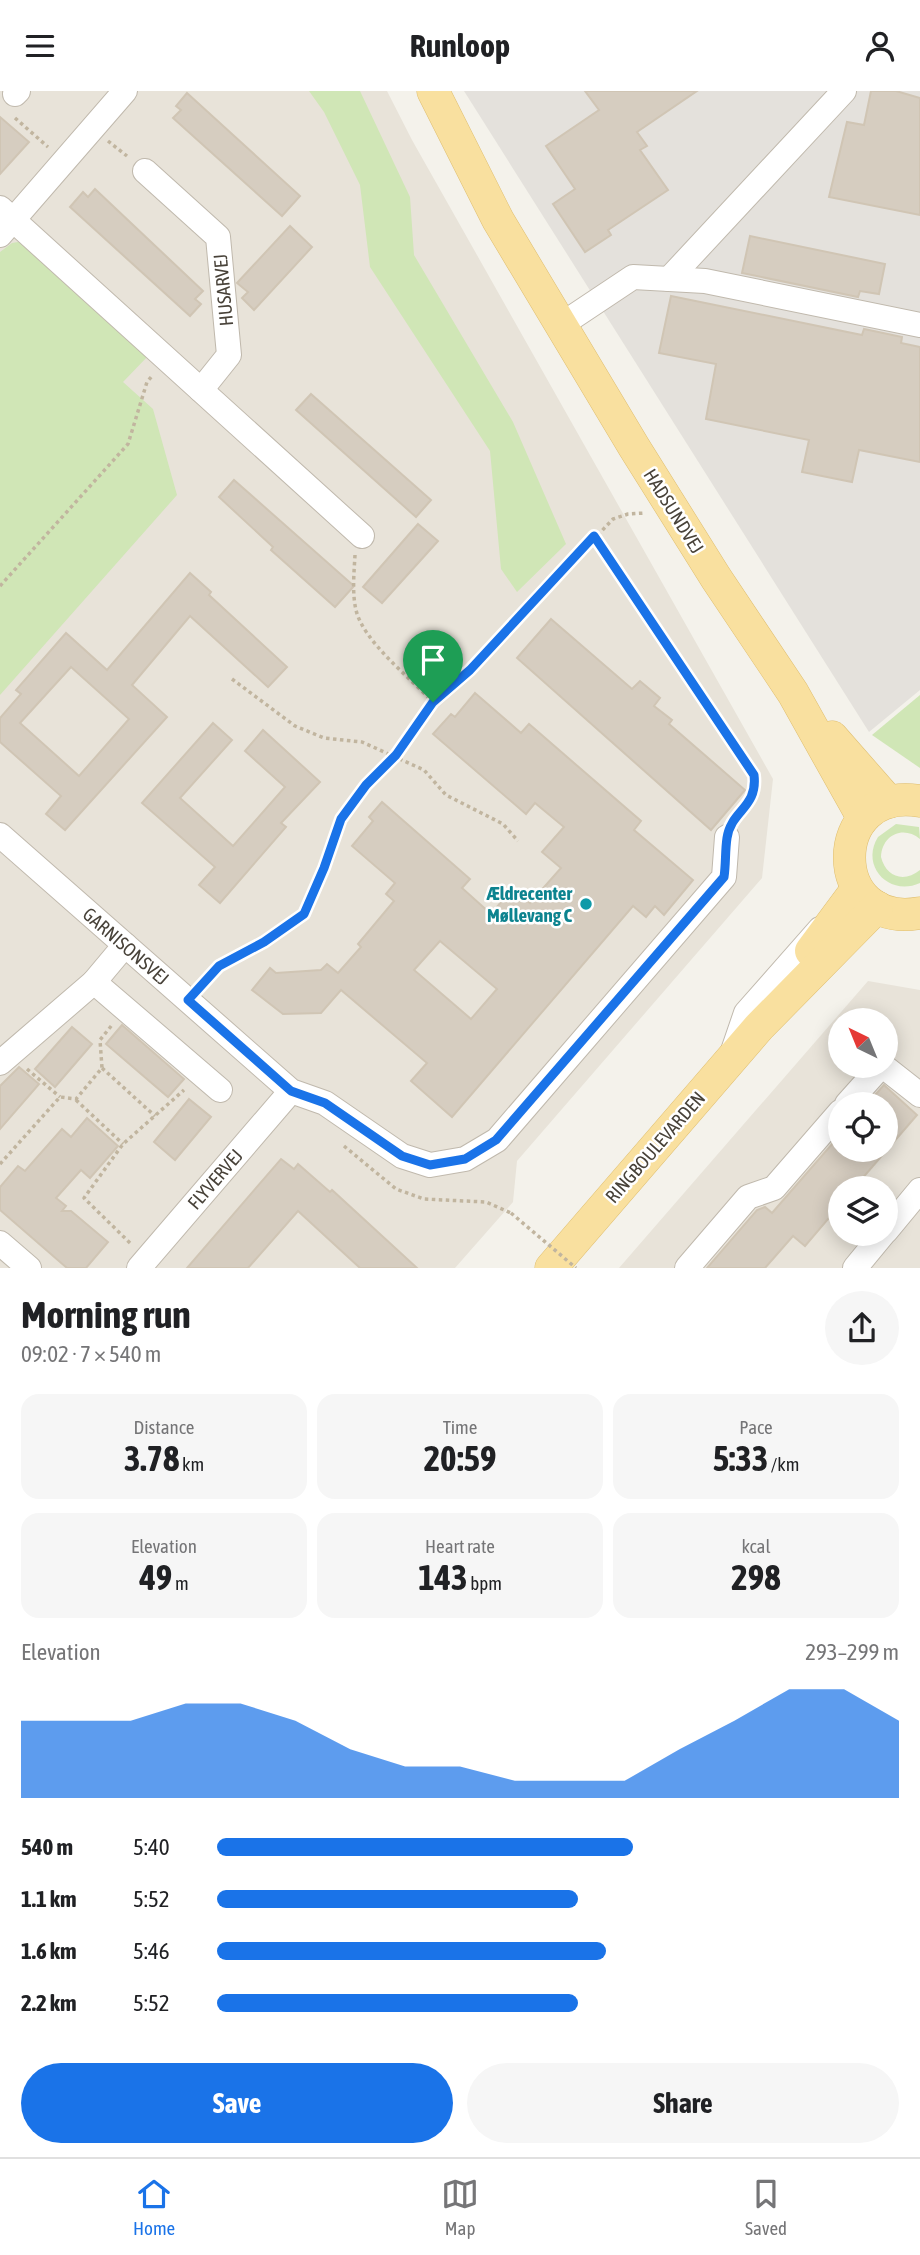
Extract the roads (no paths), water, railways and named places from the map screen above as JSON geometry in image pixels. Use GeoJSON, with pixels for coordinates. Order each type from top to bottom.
{"type":"FeatureCollection","features":[{"type":"Feature","properties":{"kind":"main road","name":"HADSUNDVEJ"},"geometry":{"type":"LineString","coordinates":[[433,91],[498,220],[716,578],[793,693],[863,818]]}},
{"type":"Feature","properties":{"kind":"main road","name":"HADSUNDVEJ"},"geometry":{"type":"LineString","coordinates":[[793,693],[889,802]]}},
{"type":"Feature","properties":{"kind":"main road"},"geometry":{"type":"LineString","coordinates":[[920,801],[889,802],[874,808],[863,818],[849,844],[848,860],[860,899],[897,915],[920,913]]}},
{"type":"Feature","properties":{"kind":"main road","name":"RINGBOULEVARDEN"},"geometry":{"type":"LineString","coordinates":[[551,1268],[759,1027],[860,899]]}},
{"type":"Feature","properties":{"kind":"street"},"geometry":{"type":"LineString","coordinates":[[125,91],[64,161],[4,221],[168,360],[362,535]]}},
{"type":"Feature","properties":{"kind":"street"},"geometry":{"type":"LineString","coordinates":[[669,279],[844,91]]}},
{"type":"Feature","properties":{"kind":"street","name":"HUSARVEJ"},"geometry":{"type":"LineString","coordinates":[[145,171],[218,237],[229,355],[201,390]]}},
{"type":"Feature","properties":{"kind":"street"},"geometry":{"type":"LineString","coordinates":[[561,325],[634,277],[705,281],[920,325]]}},
{"type":"Feature","properties":{"kind":"street","name":"GARNISONSVEJ"},"geometry":{"type":"LineString","coordinates":[[0,835],[291,1091],[325,1103],[402,1156],[430,1165],[465,1159],[496,1140],[724,877],[727,837]]}},
{"type":"Feature","properties":{"kind":"street"},"geometry":{"type":"LineString","coordinates":[[729,1061],[746,1013],[804,944],[860,899]]}},
{"type":"Feature","properties":{"kind":"street"},"geometry":{"type":"LineString","coordinates":[[5,1058],[94,982],[125,945]]}},
{"type":"Feature","properties":{"kind":"street"},"geometry":{"type":"LineString","coordinates":[[94,982],[211,1082]]}},
{"type":"Feature","properties":{"kind":"street"},"geometry":{"type":"LineString","coordinates":[[858,1092],[871,1078]]}},
{"type":"Feature","properties":{"kind":"street"},"geometry":{"type":"LineString","coordinates":[[898,1078],[920,1095]]}},
{"type":"Feature","properties":{"kind":"street","name":"FLYVERVEJ"},"geometry":{"type":"LineString","coordinates":[[142,1264],[291,1091]]}},
{"type":"Feature","properties":{"kind":"street"},"geometry":{"type":"LineString","coordinates":[[687,1268],[748,1197],[774,1188],[828,1126]]}},
{"type":"Feature","properties":{"kind":"street"},"geometry":{"type":"LineString","coordinates":[[898,1216],[920,1190]]}},
{"type":"Feature","properties":{"kind":"street"},"geometry":{"type":"LineString","coordinates":[[0,1243],[29,1268]]}},
{"type":"Feature","properties":{"kind":"street"},"geometry":{"type":"LineString","coordinates":[[855,1268],[873,1246]]}},
{"type":"Feature","properties":{"kind":"place","name":"Ældrecenter Møllevang C"},"geometry":{"type":"Point","coordinates":[586,904]}}]}
